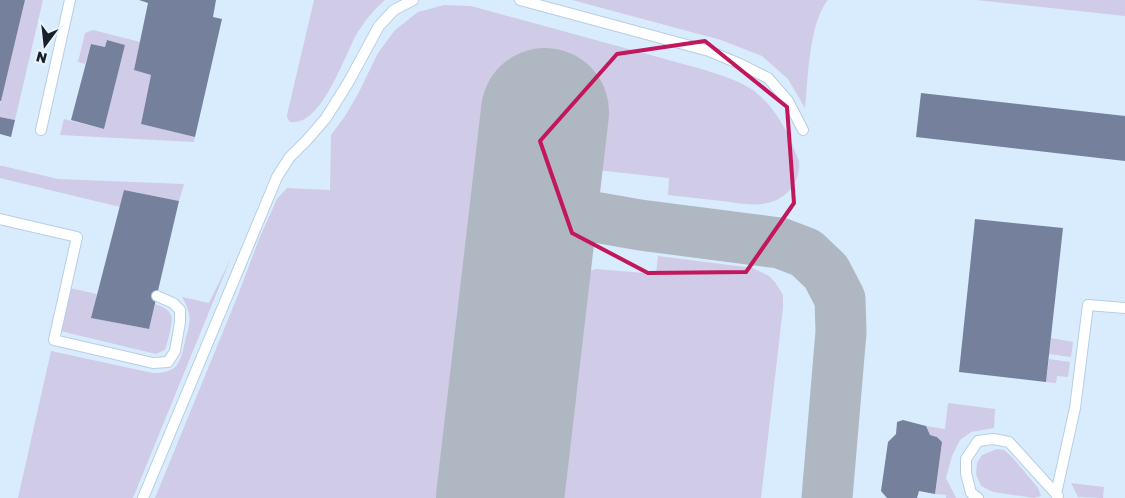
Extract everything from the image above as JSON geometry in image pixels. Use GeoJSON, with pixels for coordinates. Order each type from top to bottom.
{"type":"FeatureCollection","features":[{"type":"Feature","properties":{"kind":"lane"},"geometry":{"type":"LineString","coordinates":[[41,130],[70,0]]}},
{"type":"Feature","properties":{"kind":"lane"},"geometry":{"type":"LineString","coordinates":[[144,498],[277,177],[289,158],[326,118],[348,83],[379,26],[394,10],[413,0]]}},
{"type":"Feature","properties":{"kind":"lane"},"geometry":{"type":"LineString","coordinates":[[520,0],[710,52],[740,64],[768,78],[788,101],[803,130]]}},
{"type":"Feature","properties":{"kind":"lane"},"geometry":{"type":"LineString","coordinates":[[0,219],[77,237],[54,340],[153,362],[168,362],[175,350],[180,310],[173,303],[157,296]]}},
{"type":"Feature","properties":{"kind":"lane"},"geometry":{"type":"LineString","coordinates":[[1058,496],[1075,408],[1088,305],[1125,308]]}},
{"type":"Feature","properties":{"kind":"lane"},"geometry":{"type":"LineString","coordinates":[[978,498],[972,493],[966,473],[966,459],[978,441],[993,439],[1009,442],[1058,496]]}},
{"type":"Feature","properties":{"kind":"highlighted area"},"geometry":{"type":"Polygon","coordinates":[[[705,41],[787,107],[794,203],[746,272],[648,273],[572,233],[540,141],[617,54],[705,41]]]}},
{"type":"Feature","properties":{"kind":"shaded area"},"geometry":{"type":"Polygon","coordinates":[[[0,0],[1125,0],[1125,498],[0,498],[0,0]]]}},
{"type":"Feature","properties":{"kind":"shaded area"},"geometry":{"type":"Polygon","coordinates":[[[25,0],[43,0],[15,120],[0,117],[0,104],[25,0]]]}},
{"type":"Feature","properties":{"kind":"shaded area"},"geometry":{"type":"Polygon","coordinates":[[[314,0],[385,0],[372,12],[358,32],[323,101],[314,112],[304,119],[291,122],[287,115],[314,0]]]}},
{"type":"Feature","properties":{"kind":"shaded area"},"geometry":{"type":"Polygon","coordinates":[[[572,0],[828,0],[817,22],[813,36],[805,108],[788,79],[762,56],[721,40],[572,0]]]}},
{"type":"Feature","properties":{"kind":"shaded area"},"geometry":{"type":"Polygon","coordinates":[[[976,0],[1125,0],[1125,16],[976,0]]]}},
{"type":"Feature","properties":{"kind":"shaded area"},"geometry":{"type":"Polygon","coordinates":[[[444,5],[471,6],[705,70],[741,83],[766,102],[785,128],[799,161],[796,181],[788,192],[777,200],[759,204],[740,204],[668,195],[669,178],[588,169],[595,117],[496,107],[450,498],[155,498],[259,239],[277,199],[287,188],[330,190],[331,135],[358,94],[378,53],[395,30],[418,12],[444,5]]]}},
{"type":"Feature","properties":{"kind":"shaded area"},"geometry":{"type":"Polygon","coordinates":[[[93,30],[140,42],[134,70],[151,75],[141,124],[195,137],[194,142],[60,135],[64,119],[104,129],[125,45],[107,40],[105,47],[91,44],[85,64],[78,62],[85,33],[93,30]]]}},
{"type":"Feature","properties":{"kind":"shaded area"},"geometry":{"type":"Polygon","coordinates":[[[0,166],[58,179],[184,184],[179,201],[124,190],[120,207],[0,178],[0,166]]]}},
{"type":"Feature","properties":{"kind":"shaded area"},"geometry":{"type":"Polygon","coordinates":[[[658,256],[753,268],[769,276],[783,295],[761,498],[550,498],[572,301],[575,290],[580,279],[587,272],[596,269],[656,274],[658,256]]]}},
{"type":"Feature","properties":{"kind":"shaded area"},"geometry":{"type":"Polygon","coordinates":[[[231,258],[133,498],[18,498],[51,351],[153,373],[161,373],[173,369],[181,356],[190,319],[188,309],[182,297],[209,303],[231,258]]]}},
{"type":"Feature","properties":{"kind":"shaded area"},"geometry":{"type":"Polygon","coordinates":[[[65,287],[97,294],[92,318],[148,329],[155,304],[166,309],[171,315],[172,322],[165,350],[156,354],[56,330],[65,287]]]}},
{"type":"Feature","properties":{"kind":"shaded area"},"geometry":{"type":"Polygon","coordinates":[[[1051,338],[1073,342],[1071,357],[1049,354],[1051,338]]]}},
{"type":"Feature","properties":{"kind":"shaded area"},"geometry":{"type":"Polygon","coordinates":[[[1049,359],[1070,362],[1068,377],[1057,376],[1056,383],[1046,382],[1049,359]]]}},
{"type":"Feature","properties":{"kind":"shaded area"},"geometry":{"type":"Polygon","coordinates":[[[948,403],[995,409],[994,428],[971,432],[960,440],[952,456],[946,478],[956,498],[946,498],[946,495],[935,494],[942,442],[937,437],[930,435],[926,426],[945,429],[948,403]]]}},
{"type":"Feature","properties":{"kind":"shaded area"},"geometry":{"type":"Polygon","coordinates":[[[997,449],[1004,450],[1012,457],[1038,488],[1041,496],[1034,498],[993,492],[981,486],[976,474],[977,463],[982,455],[997,449]]]}},
{"type":"Feature","properties":{"kind":"shaded area"},"geometry":{"type":"Polygon","coordinates":[[[1071,483],[1104,487],[1103,498],[1078,497],[1071,483]]]}},
{"type":"Feature","properties":{"kind":"building"},"geometry":{"type":"Polygon","coordinates":[[[0,0],[25,0],[1,101],[0,101],[0,0]]]}},
{"type":"Feature","properties":{"kind":"building"},"geometry":{"type":"Polygon","coordinates":[[[139,0],[216,0],[213,17],[222,19],[195,137],[141,124],[151,75],[134,70],[148,3],[139,0]]]}},
{"type":"Feature","properties":{"kind":"building"},"geometry":{"type":"Polygon","coordinates":[[[107,40],[125,45],[104,129],[71,120],[91,44],[105,47],[107,40]]]}},
{"type":"Feature","properties":{"kind":"building"},"geometry":{"type":"Polygon","coordinates":[[[921,93],[1125,116],[1125,161],[916,137],[921,93]]]}},
{"type":"Feature","properties":{"kind":"building"},"geometry":{"type":"Polygon","coordinates":[[[0,117],[15,120],[11,137],[0,134],[0,117]]]}},
{"type":"Feature","properties":{"kind":"building"},"geometry":{"type":"Polygon","coordinates":[[[124,190],[179,201],[149,329],[91,318],[124,190]]]}},
{"type":"Feature","properties":{"kind":"building"},"geometry":{"type":"Polygon","coordinates":[[[975,219],[1063,228],[1046,382],[959,372],[975,219]]]}},
{"type":"Feature","properties":{"kind":"building"},"geometry":{"type":"Polygon","coordinates":[[[903,420],[926,426],[930,435],[937,437],[942,442],[935,494],[919,491],[917,498],[887,498],[881,491],[888,442],[896,434],[897,422],[903,420]]]}},
{"type":"Feature","properties":{"kind":"taxiway"},"geometry":{"type":"LineString","coordinates":[[522,305],[529,265],[541,239],[560,222],[583,215],[640,225],[780,243],[806,253],[826,272],[840,299],[841,332],[827,498]]}},
{"type":"Feature","properties":{"kind":"runway"},"geometry":{"type":"LineString","coordinates":[[500,498],[545,112]]}}]}
